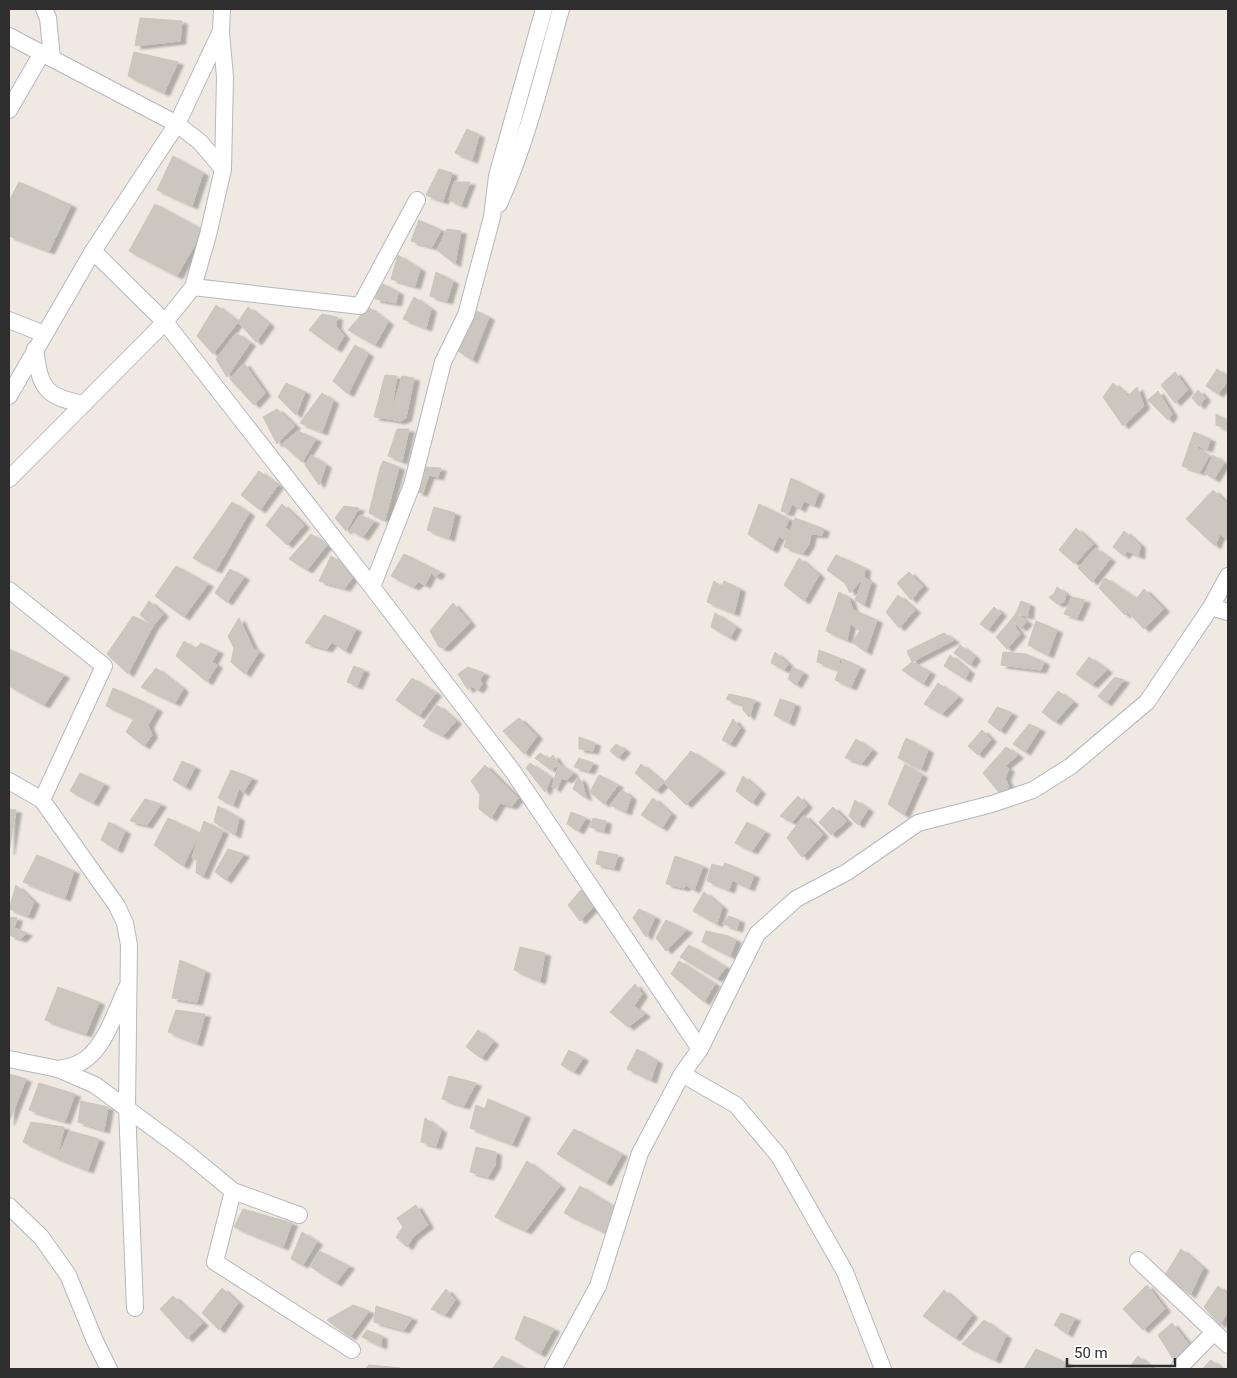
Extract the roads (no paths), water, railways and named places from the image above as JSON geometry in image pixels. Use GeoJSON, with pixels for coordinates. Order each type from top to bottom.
{"type":"FeatureCollection","features":[{"type":"Feature","properties":{"kind":"street"},"geometry":{"type":"LineString","coordinates":[[9,110],[47,56],[48,18],[44,9]]}},
{"type":"Feature","properties":{"kind":"street"},"geometry":{"type":"LineString","coordinates":[[9,480],[165,322],[193,287],[208,235],[223,169],[225,77],[221,31],[222,9]]}},
{"type":"Feature","properties":{"kind":"street"},"geometry":{"type":"LineString","coordinates":[[372,587],[412,485],[443,362],[466,315],[492,217],[497,176],[544,9]]}},
{"type":"Feature","properties":{"kind":"street"},"geometry":{"type":"LineString","coordinates":[[492,217],[509,181],[524,136],[561,9]]}},
{"type":"Feature","properties":{"kind":"street"},"geometry":{"type":"LineString","coordinates":[[9,396],[93,251],[177,124],[221,31]]}},
{"type":"Feature","properties":{"kind":"street"},"geometry":{"type":"LineString","coordinates":[[9,36],[177,124],[200,142],[223,169]]}},
{"type":"Feature","properties":{"kind":"street"},"geometry":{"type":"LineString","coordinates":[[193,287],[360,306],[417,200]]}},
{"type":"Feature","properties":{"kind":"street"},"geometry":{"type":"LineString","coordinates":[[93,251],[165,322],[372,587],[514,774],[700,1049]]}},
{"type":"Feature","properties":{"kind":"street"},"geometry":{"type":"LineString","coordinates":[[9,320],[40,342]]}},
{"type":"Feature","properties":{"kind":"street"},"geometry":{"type":"LineString","coordinates":[[40,342],[42,382],[49,391],[60,398],[84,404]]}},
{"type":"Feature","properties":{"kind":"street"},"geometry":{"type":"LineString","coordinates":[[553,1369],[598,1286],[640,1153],[682,1074],[700,1049],[757,934],[796,899],[847,872],[918,823],[992,804],[1033,790],[1071,766],[1147,702],[1211,607],[1228,576]]}},
{"type":"Feature","properties":{"kind":"street"},"geometry":{"type":"LineString","coordinates":[[9,590],[104,666],[42,800]]}},
{"type":"Feature","properties":{"kind":"street"},"geometry":{"type":"LineString","coordinates":[[1211,607],[1228,612]]}},
{"type":"Feature","properties":{"kind":"street"},"geometry":{"type":"LineString","coordinates":[[9,781],[42,800],[117,906],[125,923],[129,945],[126,1107],[135,1308]]}},
{"type":"Feature","properties":{"kind":"street"},"geometry":{"type":"LineString","coordinates":[[58,1069],[78,1064],[91,1055],[105,1037],[128,982]]}},
{"type":"Feature","properties":{"kind":"street"},"geometry":{"type":"LineString","coordinates":[[9,1059],[58,1069],[95,1085],[187,1153],[233,1191],[299,1216]]}},
{"type":"Feature","properties":{"kind":"street"},"geometry":{"type":"LineString","coordinates":[[682,1074],[736,1105],[779,1156],[846,1272],[883,1369]]}},
{"type":"Feature","properties":{"kind":"street"},"geometry":{"type":"LineString","coordinates":[[233,1191],[215,1262],[352,1350]]}},
{"type":"Feature","properties":{"kind":"street"},"geometry":{"type":"LineString","coordinates":[[9,1206],[41,1237],[68,1275],[95,1341],[109,1369]]}},
{"type":"Feature","properties":{"kind":"street"},"geometry":{"type":"LineString","coordinates":[[1138,1260],[1228,1345]]}},
{"type":"Feature","properties":{"kind":"street"},"geometry":{"type":"LineString","coordinates":[[1178,1369],[1214,1332]]}}]}
